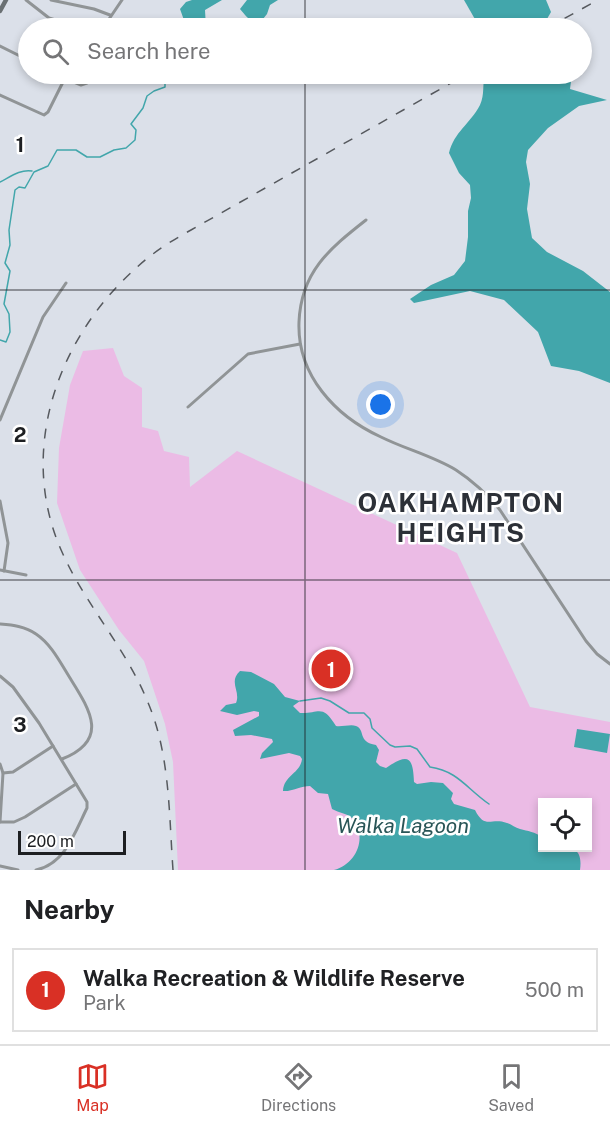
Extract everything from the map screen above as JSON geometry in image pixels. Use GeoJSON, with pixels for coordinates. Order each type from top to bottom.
{"type":"FeatureCollection","features":[{"type":"Feature","properties":{"kind":"street"},"geometry":{"type":"LineString","coordinates":[[0,11],[6,0]]}},
{"type":"Feature","properties":{"kind":"street"},"geometry":{"type":"LineString","coordinates":[[26,0],[49,18]]}},
{"type":"Feature","properties":{"kind":"street"},"geometry":{"type":"LineString","coordinates":[[51,0],[111,15]]}},
{"type":"Feature","properties":{"kind":"street"},"geometry":{"type":"LineString","coordinates":[[109,18],[122,0]]}},
{"type":"Feature","properties":{"kind":"street"},"geometry":{"type":"LineString","coordinates":[[0,46],[18,55]]}},
{"type":"Feature","properties":{"kind":"street"},"geometry":{"type":"LineString","coordinates":[[0,95],[44,115],[49,110],[61,84]]}},
{"type":"Feature","properties":{"kind":"street"},"geometry":{"type":"LineString","coordinates":[[366,220],[327,253],[310,277],[301,304],[300,344],[305,365],[313,381],[337,409],[357,424],[380,437],[455,470],[483,491],[500,510],[586,641],[610,664]]}},
{"type":"Feature","properties":{"kind":"street"},"geometry":{"type":"LineString","coordinates":[[0,420],[43,317],[66,284]]}},
{"type":"Feature","properties":{"kind":"street"},"geometry":{"type":"LineString","coordinates":[[188,407],[248,354],[300,344]]}},
{"type":"Feature","properties":{"kind":"street"},"geometry":{"type":"LineString","coordinates":[[0,501],[8,543],[2,571],[26,575]]}},
{"type":"Feature","properties":{"kind":"street"},"geometry":{"type":"LineString","coordinates":[[0,624],[20,627],[35,633],[53,652],[88,706],[93,720],[90,738],[74,754],[61,759]]}},
{"type":"Feature","properties":{"kind":"street"},"geometry":{"type":"LineString","coordinates":[[0,676],[13,687],[53,745],[87,802],[87,808],[64,852],[47,868],[36,870]]}},
{"type":"Feature","properties":{"kind":"street"},"geometry":{"type":"LineString","coordinates":[[3,773],[13,772],[53,745]]}},
{"type":"Feature","properties":{"kind":"street"},"geometry":{"type":"LineString","coordinates":[[0,764],[3,773],[0,822],[14,822],[25,817],[76,783]]}},
{"type":"Feature","properties":{"kind":"street"},"geometry":{"type":"LineString","coordinates":[[0,866],[18,870]]}},
{"type":"Feature","properties":{"kind":"shaded area"},"geometry":{"type":"Polygon","coordinates":[[[113,348],[124,376],[142,388],[142,427],[158,431],[164,451],[189,457],[190,487],[237,451],[457,553],[530,707],[610,722],[610,870],[178,870],[173,762],[165,724],[144,661],[119,630],[80,570],[57,503],[59,448],[70,385],[83,351],[113,348]]]}},
{"type":"Feature","properties":{"kind":"water"},"geometry":{"type":"Polygon","coordinates":[[[222,0],[205,10],[205,18],[183,18],[180,9],[186,2],[222,0]]]}},
{"type":"Feature","properties":{"kind":"water"},"geometry":{"type":"Polygon","coordinates":[[[247,0],[278,0],[270,5],[264,18],[248,18],[240,9],[247,0]]]}},
{"type":"Feature","properties":{"kind":"water"},"geometry":{"type":"Polygon","coordinates":[[[464,0],[546,0],[551,12],[548,18],[474,18],[464,0]]]}},
{"type":"Feature","properties":{"kind":"water"},"geometry":{"type":"Polygon","coordinates":[[[484,84],[571,84],[570,89],[607,100],[579,106],[548,128],[528,150],[526,162],[530,184],[527,209],[532,238],[547,252],[583,271],[610,292],[610,383],[579,371],[551,366],[538,332],[504,300],[470,291],[414,303],[410,299],[431,285],[454,275],[465,261],[471,198],[470,185],[459,173],[449,153],[458,134],[480,105],[484,84]]]}},
{"type":"Feature","properties":{"kind":"water","name":"Walka Lagoon"},"geometry":{"type":"Polygon","coordinates":[[[240,671],[251,672],[274,684],[285,697],[300,701],[293,706],[300,713],[320,711],[327,714],[336,726],[354,725],[361,730],[366,741],[376,745],[379,750],[376,762],[380,766],[386,768],[400,760],[408,760],[411,762],[414,782],[417,784],[443,783],[453,793],[451,799],[454,804],[475,810],[482,820],[509,824],[537,834],[538,852],[577,852],[580,870],[334,870],[348,862],[357,850],[358,827],[352,818],[332,809],[328,794],[318,793],[310,786],[283,791],[286,781],[301,764],[300,756],[289,753],[260,759],[262,753],[273,742],[272,739],[251,735],[235,736],[233,730],[259,716],[259,712],[254,711],[237,715],[220,711],[226,705],[236,703],[235,679],[240,671]]]}},
{"type":"Feature","properties":{"kind":"water"},"geometry":{"type":"Polygon","coordinates":[[[577,729],[610,734],[607,753],[574,747],[577,729]]]}},
{"type":"Feature","properties":{"kind":"waterway"},"geometry":{"type":"LineString","coordinates":[[0,340],[6,342],[10,332],[9,314],[4,304],[10,271],[5,263],[10,245],[9,230],[15,190],[19,187],[25,188],[34,172],[48,166],[57,150],[76,150],[87,157],[100,157],[114,150],[126,148],[135,140],[136,130],[131,124],[143,108],[147,96],[165,87],[165,84]]}},
{"type":"Feature","properties":{"kind":"waterway"},"geometry":{"type":"LineString","coordinates":[[0,182],[19,172],[32,171]]}},
{"type":"Feature","properties":{"kind":"waterway"},"geometry":{"type":"LineString","coordinates":[[300,701],[321,698],[349,713],[364,713],[370,719],[372,728],[390,745],[410,746],[417,749],[430,767],[448,772],[489,804]]}},
{"type":"Feature","properties":{"kind":"railway"},"geometry":{"type":"LineString","coordinates":[[565,18],[598,0]]}},
{"type":"Feature","properties":{"kind":"railway"},"geometry":{"type":"LineString","coordinates":[[173,870],[165,765],[156,724],[130,665],[72,572],[62,552],[49,514],[43,475],[45,437],[52,399],[66,363],[84,329],[108,297],[135,269],[155,253],[184,234],[449,84]]}},
{"type":"Feature","properties":{"kind":"place","name":"Walka Recreation & Wildlife Reserve"},"geometry":{"type":"Point","coordinates":[331,669]}},
{"type":"Feature","properties":{"kind":"district","name":"OAKHAMPTON HEIGHTS"},"geometry":{"type":"Point","coordinates":[461,518]}}]}
